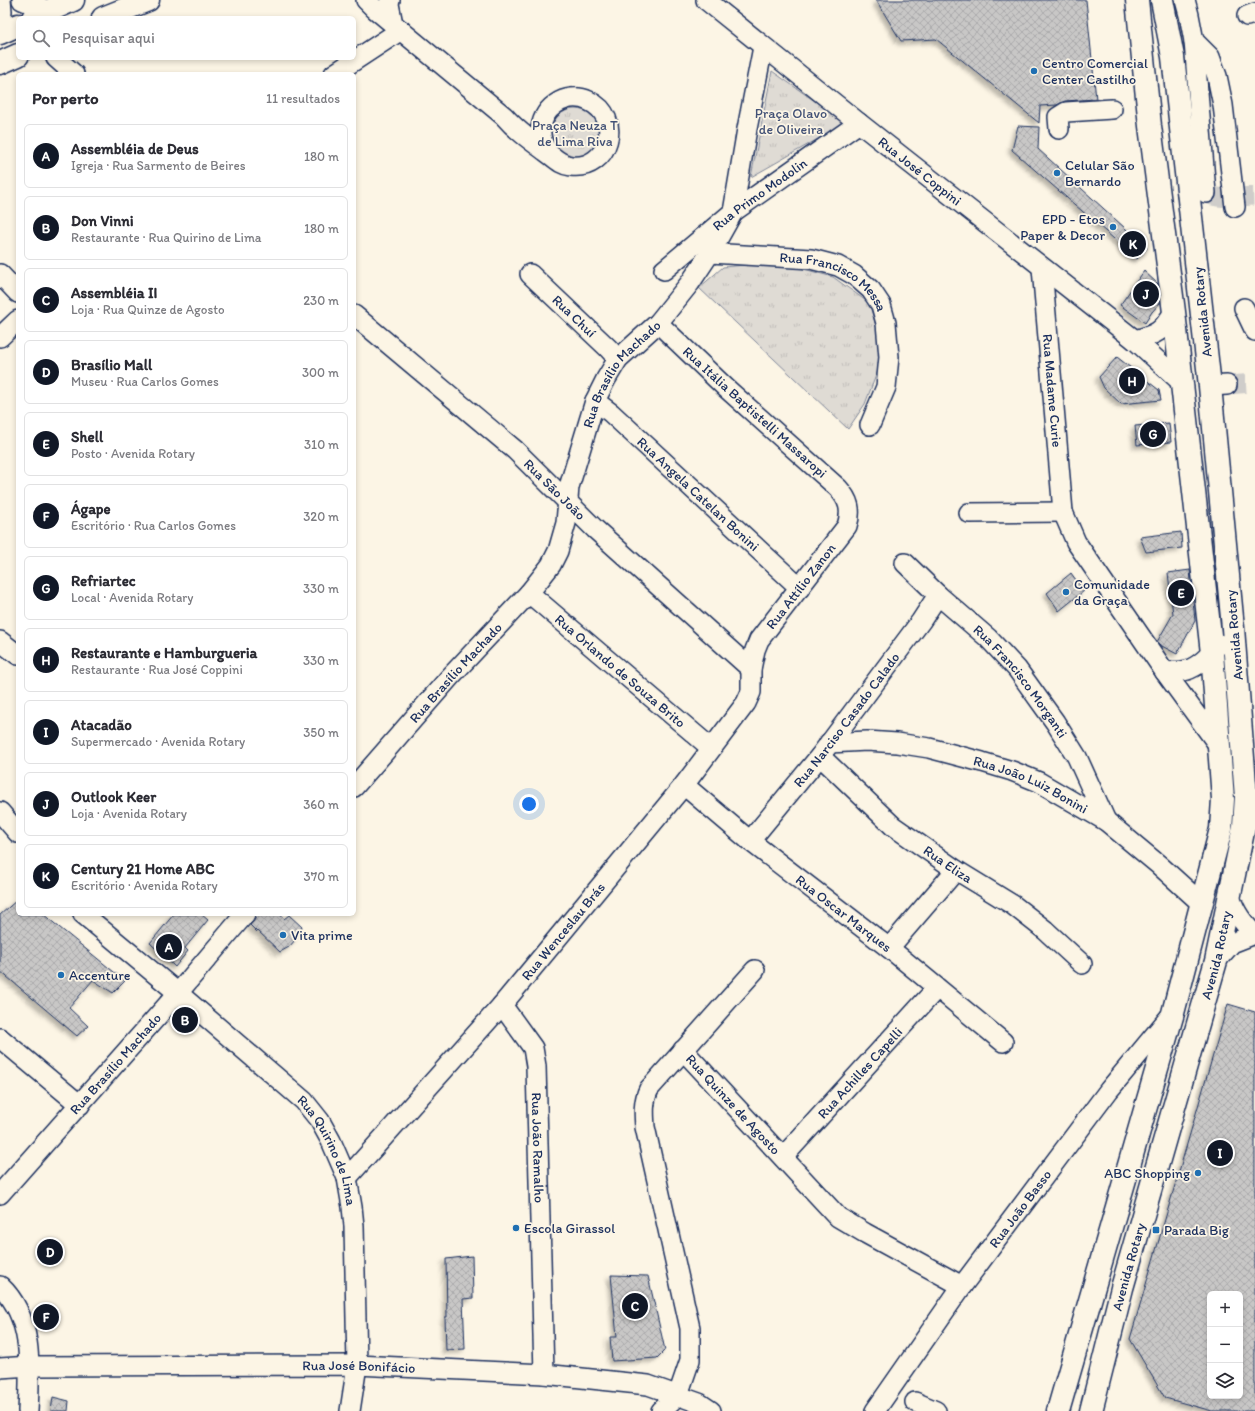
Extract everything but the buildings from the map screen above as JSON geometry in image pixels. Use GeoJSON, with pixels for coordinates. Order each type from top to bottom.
{"type":"FeatureCollection","features":[{"type":"Feature","properties":{"kind":"main road"},"geometry":{"type":"LineString","coordinates":[[41,15],[73,0]]}},
{"type":"Feature","properties":{"kind":"main road","name":"Avenida Rotary"},"geometry":{"type":"LineString","coordinates":[[1123,0],[1132,80],[1150,126]]}},
{"type":"Feature","properties":{"kind":"main road","name":"Avenida Rotary"},"geometry":{"type":"LineString","coordinates":[[1058,1411],[1173,1013],[1220,829],[1223,799],[1212,653],[1174,312],[1150,126],[1137,0]]}},
{"type":"Feature","properties":{"kind":"main road","name":"Avenida Rotary"},"geometry":{"type":"LineString","coordinates":[[1091,1411],[1122,1288],[1216,961],[1230,897],[1249,829],[1233,628],[1218,385],[1173,57],[1162,0]]}},
{"type":"Feature","properties":{"kind":"main road","name":"Avenida Rotary"},"geometry":{"type":"LineString","coordinates":[[1172,0],[1173,57]]}},
{"type":"Feature","properties":{"kind":"main road"},"geometry":{"type":"LineString","coordinates":[[107,16],[140,1]]}},
{"type":"Feature","properties":{"kind":"main road"},"geometry":{"type":"LineString","coordinates":[[0,33],[16,26]]}},
{"type":"Feature","properties":{"kind":"main road"},"geometry":{"type":"LineString","coordinates":[[0,63],[16,56]]}},
{"type":"Feature","properties":{"kind":"street"},"geometry":{"type":"LineString","coordinates":[[0,22],[1,0]]}},
{"type":"Feature","properties":{"kind":"street"},"geometry":{"type":"LineString","coordinates":[[22,0],[41,15]]}},
{"type":"Feature","properties":{"kind":"street"},"geometry":{"type":"LineString","coordinates":[[366,0],[504,116],[517,130],[559,162],[572,166],[581,166],[590,163],[597,158],[605,147],[609,134],[609,125],[601,109],[586,99],[577,98],[563,100],[552,107],[542,122],[541,133],[543,144],[548,153]]}},
{"type":"Feature","properties":{"kind":"street"},"geometry":{"type":"LineString","coordinates":[[390,0],[389,4],[397,27]]}},
{"type":"Feature","properties":{"kind":"street","name":"Rua José Coppini"},"geometry":{"type":"LineString","coordinates":[[706,0],[859,124],[1135,340],[1181,382]]}},
{"type":"Feature","properties":{"kind":"street"},"geometry":{"type":"LineString","coordinates":[[1185,0],[1190,15],[1194,41],[1206,193]]}},
{"type":"Feature","properties":{"kind":"street"},"geometry":{"type":"LineString","coordinates":[[356,58],[397,27]]}},
{"type":"Feature","properties":{"kind":"street"},"geometry":{"type":"LineString","coordinates":[[1194,41],[1210,57],[1217,76],[1223,105],[1235,208]]}},
{"type":"Feature","properties":{"kind":"street"},"geometry":{"type":"LineString","coordinates":[[733,212],[763,47]]}},
{"type":"Feature","properties":{"kind":"street"},"geometry":{"type":"LineString","coordinates":[[58,60],[72,72]]}},
{"type":"Feature","properties":{"kind":"street"},"geometry":{"type":"LineString","coordinates":[[337,72],[353,60]]}},
{"type":"Feature","properties":{"kind":"street"},"geometry":{"type":"LineString","coordinates":[[1059,129],[1058,117],[1066,112],[1112,109]]}},
{"type":"Feature","properties":{"kind":"street"},"geometry":{"type":"LineString","coordinates":[[504,116],[523,121],[542,122]]}},
{"type":"Feature","properties":{"kind":"street","name":"Rua Primo Modolin"},"geometry":{"type":"LineString","coordinates":[[664,270],[733,212],[859,124]]}},
{"type":"Feature","properties":{"kind":"street","name":"Rua Brasílio Machado"},"geometry":{"type":"LineString","coordinates":[[356,785],[450,678],[529,593],[551,565],[560,547],[564,533],[569,487],[595,401],[606,379],[618,359],[658,323],[690,283],[710,253],[733,212]]}},
{"type":"Feature","properties":{"kind":"street","name":"Rua Francisco Messa"},"geometry":{"type":"LineString","coordinates":[[710,253],[811,259],[838,266],[854,275],[871,290],[881,305],[886,324],[889,357],[886,386],[870,426]]}},
{"type":"Feature","properties":{"kind":"street","name":"Rua Madame Curie"},"geometry":{"type":"LineString","coordinates":[[1042,268],[1062,512],[1076,542],[1165,672],[1219,746]]}},
{"type":"Feature","properties":{"kind":"street"},"geometry":{"type":"LineString","coordinates":[[0,274],[16,291]]}},
{"type":"Feature","properties":{"kind":"street","name":"Rua Chuí"},"geometry":{"type":"LineString","coordinates":[[530,274],[618,359]]}},
{"type":"Feature","properties":{"kind":"street"},"geometry":{"type":"LineString","coordinates":[[1244,308],[1255,331]]}},
{"type":"Feature","properties":{"kind":"street"},"geometry":{"type":"LineString","coordinates":[[1135,340],[1154,335],[1164,327],[1174,312]]}},
{"type":"Feature","properties":{"kind":"street","name":"Rua São João"},"geometry":{"type":"LineString","coordinates":[[356,317],[515,450],[595,529],[751,669]]}},
{"type":"Feature","properties":{"kind":"street"},"geometry":{"type":"LineString","coordinates":[[0,337],[16,322]]}},
{"type":"Feature","properties":{"kind":"street","name":"Rua Itália Baptistelli Massaropi"},"geometry":{"type":"LineString","coordinates":[[658,323],[726,388],[838,488],[845,496],[849,504]]}},
{"type":"Feature","properties":{"kind":"street","name":"Rua Angela Catelan Bonini"},"geometry":{"type":"LineString","coordinates":[[595,401],[611,413],[800,588]]}},
{"type":"Feature","properties":{"kind":"street","name":"Rua Attílio Zanon"},"geometry":{"type":"LineString","coordinates":[[751,669],[759,640],[847,526],[850,517],[849,504]]}},
{"type":"Feature","properties":{"kind":"street"},"geometry":{"type":"LineString","coordinates":[[969,513],[1062,512]]}},
{"type":"Feature","properties":{"kind":"street","name":"Rua Brasílio Machado"},"geometry":{"type":"LineString","coordinates":[[555,557],[582,532],[595,529]]}},
{"type":"Feature","properties":{"kind":"street","name":"Rua Francisco Morganti"},"geometry":{"type":"LineString","coordinates":[[904,563],[938,595],[988,638],[1017,669],[1055,722],[1077,757],[1106,821]]}},
{"type":"Feature","properties":{"kind":"street","name":"Rua Orlando de Souza Brito"},"geometry":{"type":"LineString","coordinates":[[529,593],[711,748]]}},
{"type":"Feature","properties":{"kind":"street","name":"Rua Narciso Casado Calado"},"geometry":{"type":"LineString","coordinates":[[750,841],[825,749],[921,621],[938,595]]}},
{"type":"Feature","properties":{"kind":"street"},"geometry":{"type":"LineString","coordinates":[[1165,672],[1187,670],[1195,666],[1212,653],[1233,628]]}},
{"type":"Feature","properties":{"kind":"street"},"geometry":{"type":"LineString","coordinates":[[0,641],[16,653]]}},
{"type":"Feature","properties":{"kind":"street","name":"Rua Wenceslau Brás"},"geometry":{"type":"LineString","coordinates":[[347,1178],[502,1005],[684,785],[746,703],[751,692],[751,669]]}},
{"type":"Feature","properties":{"kind":"street","name":"Rua João Luiz Bonini"},"geometry":{"type":"LineString","coordinates":[[825,749],[867,741],[897,743],[929,748],[1012,771],[1038,782],[1106,821],[1159,865],[1201,903]]}},
{"type":"Feature","properties":{"kind":"street","name":"Rua Eliza"},"geometry":{"type":"LineString","coordinates":[[825,749],[893,826],[956,870],[1013,905],[1045,930],[1082,964]]}},
{"type":"Feature","properties":{"kind":"street","name":"Rua Oscar Marques"},"geometry":{"type":"LineString","coordinates":[[684,785],[750,841],[889,948],[1003,1042]]}},
{"type":"Feature","properties":{"kind":"street"},"geometry":{"type":"LineString","coordinates":[[0,812],[16,831]]}},
{"type":"Feature","properties":{"kind":"street"},"geometry":{"type":"LineString","coordinates":[[889,948],[956,870]]}},
{"type":"Feature","properties":{"kind":"street"},"geometry":{"type":"LineString","coordinates":[[1216,961],[1232,943],[1255,934],[1246,926],[1236,913],[1230,897]]}},
{"type":"Feature","properties":{"kind":"street","name":"Rua Quirino de Lima"},"geometry":{"type":"LineString","coordinates":[[85,916],[304,1101],[320,1121],[331,1141],[347,1178],[354,1226],[357,1365],[350,1411]]}},
{"type":"Feature","properties":{"kind":"street","name":"Rua Brasílio Machado"},"geometry":{"type":"LineString","coordinates":[[0,1194],[80,1105],[243,916]]}},
{"type":"Feature","properties":{"kind":"street"},"geometry":{"type":"LineString","coordinates":[[683,1050],[755,970]]}},
{"type":"Feature","properties":{"kind":"street","name":"Rua Achilles Capelli"},"geometry":{"type":"LineString","coordinates":[[783,1157],[937,988]]}},
{"type":"Feature","properties":{"kind":"street","name":"Rua João Ramalho"},"geometry":{"type":"LineString","coordinates":[[502,1005],[533,1048],[536,1066],[544,1374]]}},
{"type":"Feature","properties":{"kind":"street","name":"Rua João Basso"},"geometry":{"type":"LineString","coordinates":[[875,1411],[962,1286],[1110,1090],[1173,1013]]}},
{"type":"Feature","properties":{"kind":"street"},"geometry":{"type":"LineString","coordinates":[[0,1038],[80,1105]]}},
{"type":"Feature","properties":{"kind":"street","name":"Rua Quinze de Agosto"},"geometry":{"type":"LineString","coordinates":[[678,1395],[690,1360],[690,1328],[645,1127],[644,1106],[646,1094],[649,1089],[683,1050],[838,1217],[962,1286]]}},
{"type":"Feature","properties":{"kind":"street"},"geometry":{"type":"LineString","coordinates":[[0,1286],[6,1292],[20,1317],[25,1331],[30,1366],[28,1411]]}},
{"type":"Feature","properties":{"kind":"street","name":"Rua José Bonifácio"},"geometry":{"type":"LineString","coordinates":[[0,1368],[30,1366],[357,1365],[544,1374],[648,1385],[699,1403],[712,1411]]}},
{"type":"Feature","properties":{"kind":"street"},"geometry":{"type":"LineString","coordinates":[[661,1411],[678,1395]]}},
{"type":"Feature","properties":{"kind":"street"},"geometry":{"type":"LineString","coordinates":[[914,1402],[936,1411]]}},
{"type":"Feature","properties":{"kind":"green space","name":"Praça Olavo de Oliveira"},"geometry":{"type":"Polygon","coordinates":[[[772,71],[846,123],[751,177],[772,71]]]}},
{"type":"Feature","properties":{"kind":"green space","name":"Praça Neuza T de Lima Riva"},"geometry":{"type":"Polygon","coordinates":[[[575,109],[584,111],[592,116],[597,124],[599,133],[597,142],[592,150],[584,155],[575,157],[566,155],[558,150],[553,142],[551,133],[553,124],[558,116],[566,111],[575,109]]]}},
{"type":"Feature","properties":{"kind":"green space"},"geometry":{"type":"Polygon","coordinates":[[[756,264],[789,265],[833,277],[869,303],[880,339],[878,370],[865,404],[848,429],[699,288],[723,267],[756,264]]]}},
{"type":"Feature","properties":{"kind":"tunnel"},"geometry":{"type":"LineString","coordinates":[[1206,193],[1216,197],[1230,198],[1255,196]]}},
{"type":"Feature","properties":{"kind":"tunnel"},"geometry":{"type":"LineString","coordinates":[[1227,385],[1255,383]]}},
{"type":"Feature","properties":{"kind":"place","name":"Centro Comercial Center Castilho"},"geometry":{"type":"Point","coordinates":[1034,71]}},
{"type":"Feature","properties":{"kind":"place","name":"Celular São Bernardo"},"geometry":{"type":"Point","coordinates":[1057,173]}},
{"type":"Feature","properties":{"kind":"place","name":"EPD - Etos Paper & Decor"},"geometry":{"type":"Point","coordinates":[1113,227]}},
{"type":"Feature","properties":{"kind":"place","name":"Century 21 Home ABC"},"geometry":{"type":"Point","coordinates":[1133,244]}},
{"type":"Feature","properties":{"kind":"place","name":"Outlook Keer"},"geometry":{"type":"Point","coordinates":[1146,294]}},
{"type":"Feature","properties":{"kind":"place","name":"Restaurante e Hamburgueria"},"geometry":{"type":"Point","coordinates":[1132,381]}},
{"type":"Feature","properties":{"kind":"place","name":"Refriartec"},"geometry":{"type":"Point","coordinates":[1153,434]}},
{"type":"Feature","properties":{"kind":"place","name":"Comunidade da Graça"},"geometry":{"type":"Point","coordinates":[1066,592]}},
{"type":"Feature","properties":{"kind":"place","name":"Shell"},"geometry":{"type":"Point","coordinates":[1181,593]}},
{"type":"Feature","properties":{"kind":"place","name":"Vita prime"},"geometry":{"type":"Point","coordinates":[283,935]}},
{"type":"Feature","properties":{"kind":"place","name":"Assembléia de Deus"},"geometry":{"type":"Point","coordinates":[169,947]}},
{"type":"Feature","properties":{"kind":"place","name":"Accenture"},"geometry":{"type":"Point","coordinates":[61,975]}},
{"type":"Feature","properties":{"kind":"place","name":"Don Vinni"},"geometry":{"type":"Point","coordinates":[185,1020]}},
{"type":"Feature","properties":{"kind":"place","name":"Atacadão"},"geometry":{"type":"Point","coordinates":[1220,1153]}},
{"type":"Feature","properties":{"kind":"place","name":"ABC Shopping"},"geometry":{"type":"Point","coordinates":[1198,1173]}},
{"type":"Feature","properties":{"kind":"place","name":"Escola Girassol"},"geometry":{"type":"Point","coordinates":[516,1228]}},
{"type":"Feature","properties":{"kind":"place","name":"Parada Big"},"geometry":{"type":"Point","coordinates":[1156,1230]}},
{"type":"Feature","properties":{"kind":"place","name":"Brasílio Mall"},"geometry":{"type":"Point","coordinates":[50,1252]}},
{"type":"Feature","properties":{"kind":"place","name":"Assembléia II"},"geometry":{"type":"Point","coordinates":[635,1306]}},
{"type":"Feature","properties":{"kind":"place","name":"Ágape"},"geometry":{"type":"Point","coordinates":[46,1317]}}]}
